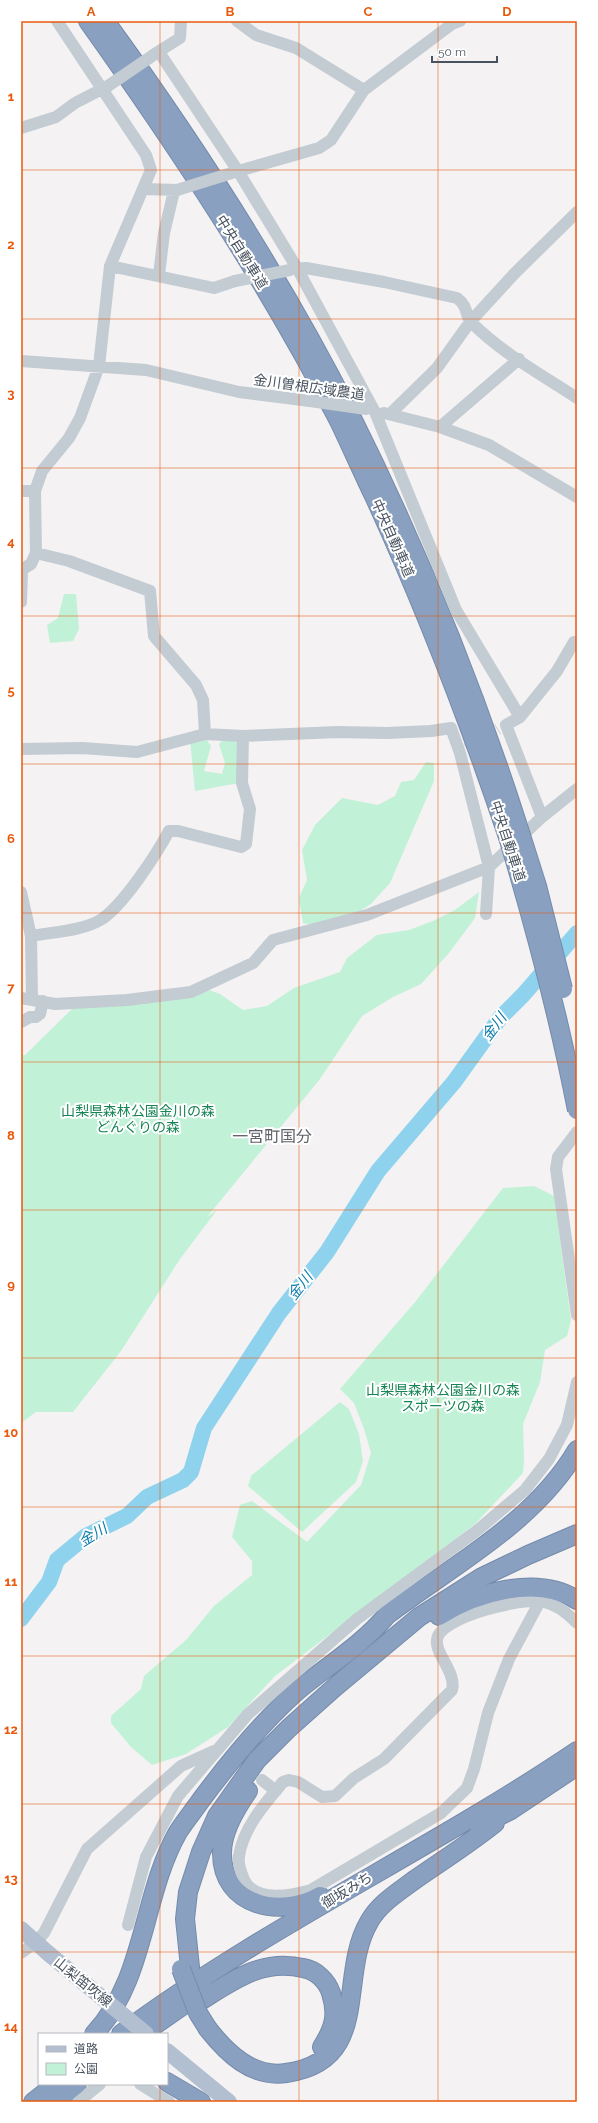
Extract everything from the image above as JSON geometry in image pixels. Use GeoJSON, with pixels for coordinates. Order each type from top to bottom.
{"type":"FeatureCollection","features":[{"type":"Feature","properties":{"kind":"highway","name":"中央自動車道"},"geometry":{"type":"LineString","coordinates":[[88,21],[174,144],[235,238],[285,322],[339,422],[427,616],[478,749],[513,831],[545,915],[577,1051]]}},
{"type":"Feature","properties":{"kind":"highway","name":"中央自動車道"},"geometry":{"type":"LineString","coordinates":[[105,21],[150,84],[247,232],[297,316],[351,416],[440,611],[492,747],[566,1052],[577,1110]]}},
{"type":"Feature","properties":{"kind":"highway"},"geometry":{"type":"LineString","coordinates":[[95,2033],[107,2020],[135,1961],[159,1874],[179,1832],[216,1780],[258,1729],[296,1693],[375,1630],[387,1615],[504,1530],[530,1508],[566,1468],[577,1450]]}},
{"type":"Feature","properties":{"kind":"highway"},"geometry":{"type":"LineString","coordinates":[[375,1630],[391,1623],[489,1564],[577,1524]]}},
{"type":"Feature","properties":{"kind":"highway"},"geometry":{"type":"LineString","coordinates":[[186,1968],[185,1918],[188,1892],[201,1852],[217,1816],[257,1760],[288,1728],[400,1631],[458,1591],[528,1555],[577,1534]]}},
{"type":"Feature","properties":{"kind":"highway"},"geometry":{"type":"LineString","coordinates":[[383,1647],[406,1640],[460,1605],[498,1592],[529,1588],[545,1589],[560,1592],[577,1600]]}},
{"type":"Feature","properties":{"kind":"highway"},"geometry":{"type":"LineString","coordinates":[[296,1693],[215,1801],[195,1842],[182,1875],[176,1912],[175,1933],[186,1968],[202,1999],[222,2047],[238,2060],[257,2070],[277,2074],[299,2072],[316,2065],[332,2051],[346,2029],[354,1970],[360,1946],[369,1922],[386,1902],[510,1803]]}},
{"type":"Feature","properties":{"kind":"highway"},"geometry":{"type":"LineString","coordinates":[[288,1728],[273,1756],[240,1803],[226,1832],[222,1852],[225,1874],[236,1892],[255,1903],[288,1908],[443,1827],[510,1803]]}},
{"type":"Feature","properties":{"kind":"highway","name":"御坂みち"},"geometry":{"type":"LineString","coordinates":[[143,2033],[230,1973],[480,1825],[577,1751]]}},
{"type":"Feature","properties":{"kind":"highway","name":"御坂みち"},"geometry":{"type":"LineString","coordinates":[[122,2033],[210,1972],[577,1766]]}},
{"type":"Feature","properties":{"kind":"highway"},"geometry":{"type":"LineString","coordinates":[[167,2016],[196,2004],[239,1977],[259,1968],[286,1964],[312,1970],[328,1985],[335,2007],[332,2030],[324,2044],[320,2050],[300,2062],[281,2064],[262,2061],[244,2051],[212,2025]]}},
{"type":"Feature","properties":{"kind":"highway"},"geometry":{"type":"LineString","coordinates":[[168,2083],[201,2102]]}},
{"type":"Feature","properties":{"kind":"highway"},"geometry":{"type":"LineString","coordinates":[[24,2102],[44,2085]]}},
{"type":"Feature","properties":{"kind":"highway"},"geometry":{"type":"LineString","coordinates":[[33,2102],[72,2089]]}},
{"type":"Feature","properties":{"kind":"highway"},"geometry":{"type":"LineString","coordinates":[[55,2102],[72,2089]]}},
{"type":"Feature","properties":{"kind":"main road","name":"山梨笛吹線"},"geometry":{"type":"LineString","coordinates":[[21,1929],[145,2033]]}},
{"type":"Feature","properties":{"kind":"main road"},"geometry":{"type":"LineString","coordinates":[[168,2052],[229,2102]]}},
{"type":"Feature","properties":{"kind":"street"},"geometry":{"type":"LineString","coordinates":[[21,602],[21,570],[31,564],[36,553],[35,491],[42,471],[69,438],[80,418],[99,366],[110,266],[151,170],[146,155],[105,88],[57,21]]}},
{"type":"Feature","properties":{"kind":"street"},"geometry":{"type":"LineString","coordinates":[[21,128],[56,117],[75,103],[105,88],[180,38],[182,21]]}},
{"type":"Feature","properties":{"kind":"street"},"geometry":{"type":"LineString","coordinates":[[237,21],[256,35],[296,48],[364,90]]}},
{"type":"Feature","properties":{"kind":"street"},"geometry":{"type":"LineString","coordinates":[[144,189],[175,191],[319,148],[330,140],[364,90],[454,22]]}},
{"type":"Feature","properties":{"kind":"street"},"geometry":{"type":"LineString","coordinates":[[155,54],[236,172],[294,269],[370,411],[456,610],[520,717]]}},
{"type":"Feature","properties":{"kind":"street"},"geometry":{"type":"LineString","coordinates":[[159,275],[164,233],[175,191]]}},
{"type":"Feature","properties":{"kind":"street"},"geometry":{"type":"LineString","coordinates":[[390,414],[437,368],[470,322],[514,274],[577,212]]}},
{"type":"Feature","properties":{"kind":"street"},"geometry":{"type":"LineString","coordinates":[[110,266],[159,275],[214,288],[235,281],[294,269],[384,282],[457,298],[464,304],[470,322],[519,359],[577,398]]}},
{"type":"Feature","properties":{"kind":"street"},"geometry":{"type":"LineString","coordinates":[[440,427],[519,359]]}},
{"type":"Feature","properties":{"kind":"street","name":"金川曽根広域農道"},"geometry":{"type":"LineString","coordinates":[[21,361],[146,370],[239,392],[310,401],[390,414],[440,427],[489,445],[577,497]]}},
{"type":"Feature","properties":{"kind":"street"},"geometry":{"type":"LineString","coordinates":[[21,491],[35,491]]}},
{"type":"Feature","properties":{"kind":"street"},"geometry":{"type":"LineString","coordinates":[[36,553],[69,561],[150,591],[154,636],[196,685],[203,700],[206,734]]}},
{"type":"Feature","properties":{"kind":"street"},"geometry":{"type":"LineString","coordinates":[[542,817],[502,727],[520,717],[557,671],[574,642]]}},
{"type":"Feature","properties":{"kind":"street"},"geometry":{"type":"LineString","coordinates":[[21,749],[82,748],[137,752],[206,734],[243,736],[338,732],[388,734],[451,728],[463,751],[489,867],[486,914]]}},
{"type":"Feature","properties":{"kind":"street"},"geometry":{"type":"LineString","coordinates":[[30,936],[78,928],[102,919],[131,888],[156,854],[169,831],[178,831],[241,847],[246,844],[250,809],[242,783],[243,736]]}},
{"type":"Feature","properties":{"kind":"street"},"geometry":{"type":"LineString","coordinates":[[32,999],[54,1004],[127,1000],[191,992],[253,963],[273,940],[367,915],[489,867],[542,817],[577,789]]}},
{"type":"Feature","properties":{"kind":"street"},"geometry":{"type":"LineString","coordinates":[[21,892],[30,936],[32,999],[40,1014],[36,1017],[30,1017],[21,1022]]}},
{"type":"Feature","properties":{"kind":"street"},"geometry":{"type":"LineString","coordinates":[[577,1132],[558,1157],[556,1169],[577,1315]]}},
{"type":"Feature","properties":{"kind":"street"},"geometry":{"type":"LineString","coordinates":[[128,1925],[146,1857],[178,1796],[222,1750],[248,1714],[357,1619],[479,1529],[525,1490],[549,1459],[567,1425],[577,1382]]}},
{"type":"Feature","properties":{"kind":"street"},"geometry":{"type":"LineString","coordinates":[[540,1601],[509,1659],[501,1679],[488,1713],[468,1788],[441,1813],[315,1893],[292,1896],[275,1896],[260,1894],[250,1888],[244,1880],[240,1870],[239,1856],[244,1839],[257,1816],[283,1782],[289,1780],[298,1782],[322,1797],[335,1796],[354,1778],[384,1759],[452,1690],[454,1682],[437,1644],[438,1635],[445,1628],[472,1614],[508,1603],[540,1601],[562,1609],[577,1623]]}},
{"type":"Feature","properties":{"kind":"street"},"geometry":{"type":"LineString","coordinates":[[21,1953],[36,1942],[44,1933],[86,1849],[181,1766],[222,1750]]}},
{"type":"Feature","properties":{"kind":"street"},"geometry":{"type":"LineString","coordinates":[[262,1780],[276,1791]]}},
{"type":"Feature","properties":{"kind":"street"},"geometry":{"type":"LineString","coordinates":[[72,2089],[94,2085]]}},
{"type":"Feature","properties":{"kind":"street"},"geometry":{"type":"LineString","coordinates":[[142,2085],[169,2102]]}},
{"type":"Feature","properties":{"kind":"green space"},"geometry":{"type":"Polygon","coordinates":[[[64,594],[76,594],[79,629],[73,641],[50,643],[47,625],[58,618],[64,594]]]}},
{"type":"Feature","properties":{"kind":"green space"},"geometry":{"type":"Polygon","coordinates":[[[204,736],[211,746],[204,771],[222,774],[225,763],[219,744],[224,739],[236,738],[239,747],[239,783],[195,791],[190,740],[204,736]]]}},
{"type":"Feature","properties":{"kind":"green space"},"geometry":{"type":"Polygon","coordinates":[[[426,762],[434,763],[434,781],[390,883],[371,904],[355,914],[312,925],[303,923],[299,898],[307,880],[302,850],[315,825],[342,798],[378,805],[395,796],[401,782],[414,780],[426,762]]]}},
{"type":"Feature","properties":{"kind":"green space","name":"山梨県森林公園金川の森 どんぐりの森"},"geometry":{"type":"Polygon","coordinates":[[[479,892],[475,918],[449,953],[421,984],[393,997],[362,1016],[320,1079],[207,1217],[217,1210],[180,1259],[121,1351],[73,1412],[36,1412],[21,1423],[21,1055],[25,1055],[75,1006],[206,989],[220,994],[243,1010],[267,1006],[294,988],[340,972],[347,958],[377,935],[409,930],[433,921],[455,910],[479,892]]]}},
{"type":"Feature","properties":{"kind":"green space","name":"山梨県森林公園金川の森 スポーツの森"},"geometry":{"type":"Polygon","coordinates":[[[534,1186],[554,1196],[571,1320],[567,1336],[545,1350],[540,1382],[523,1424],[523,1473],[475,1524],[275,1676],[228,1727],[186,1754],[152,1765],[131,1747],[111,1723],[111,1716],[141,1689],[144,1676],[186,1640],[214,1606],[252,1575],[252,1561],[232,1537],[240,1505],[252,1501],[307,1542],[361,1485],[371,1453],[354,1403],[340,1389],[416,1301],[503,1188],[534,1186]]]}},
{"type":"Feature","properties":{"kind":"green space"},"geometry":{"type":"Polygon","coordinates":[[[340,1402],[349,1409],[359,1434],[363,1461],[356,1482],[302,1532],[248,1486],[251,1476],[340,1402]]]}},
{"type":"Feature","properties":{"kind":"waterway","name":"金川"},"geometry":{"type":"LineString","coordinates":[[21,1619],[49,1582],[57,1560],[86,1536],[127,1516],[147,1497],[183,1480],[191,1472],[204,1428],[279,1313],[327,1252],[378,1171],[454,1082],[500,1018],[523,995],[577,933]]}},
{"type":"Feature","properties":{"kind":"tunnel"},"geometry":{"type":"LineString","coordinates":[[467,749],[498,729]]}},
{"type":"Feature","properties":{"kind":"district","name":"一宮町国分"},"geometry":{"type":"Point","coordinates":[272,1136]}}]}
